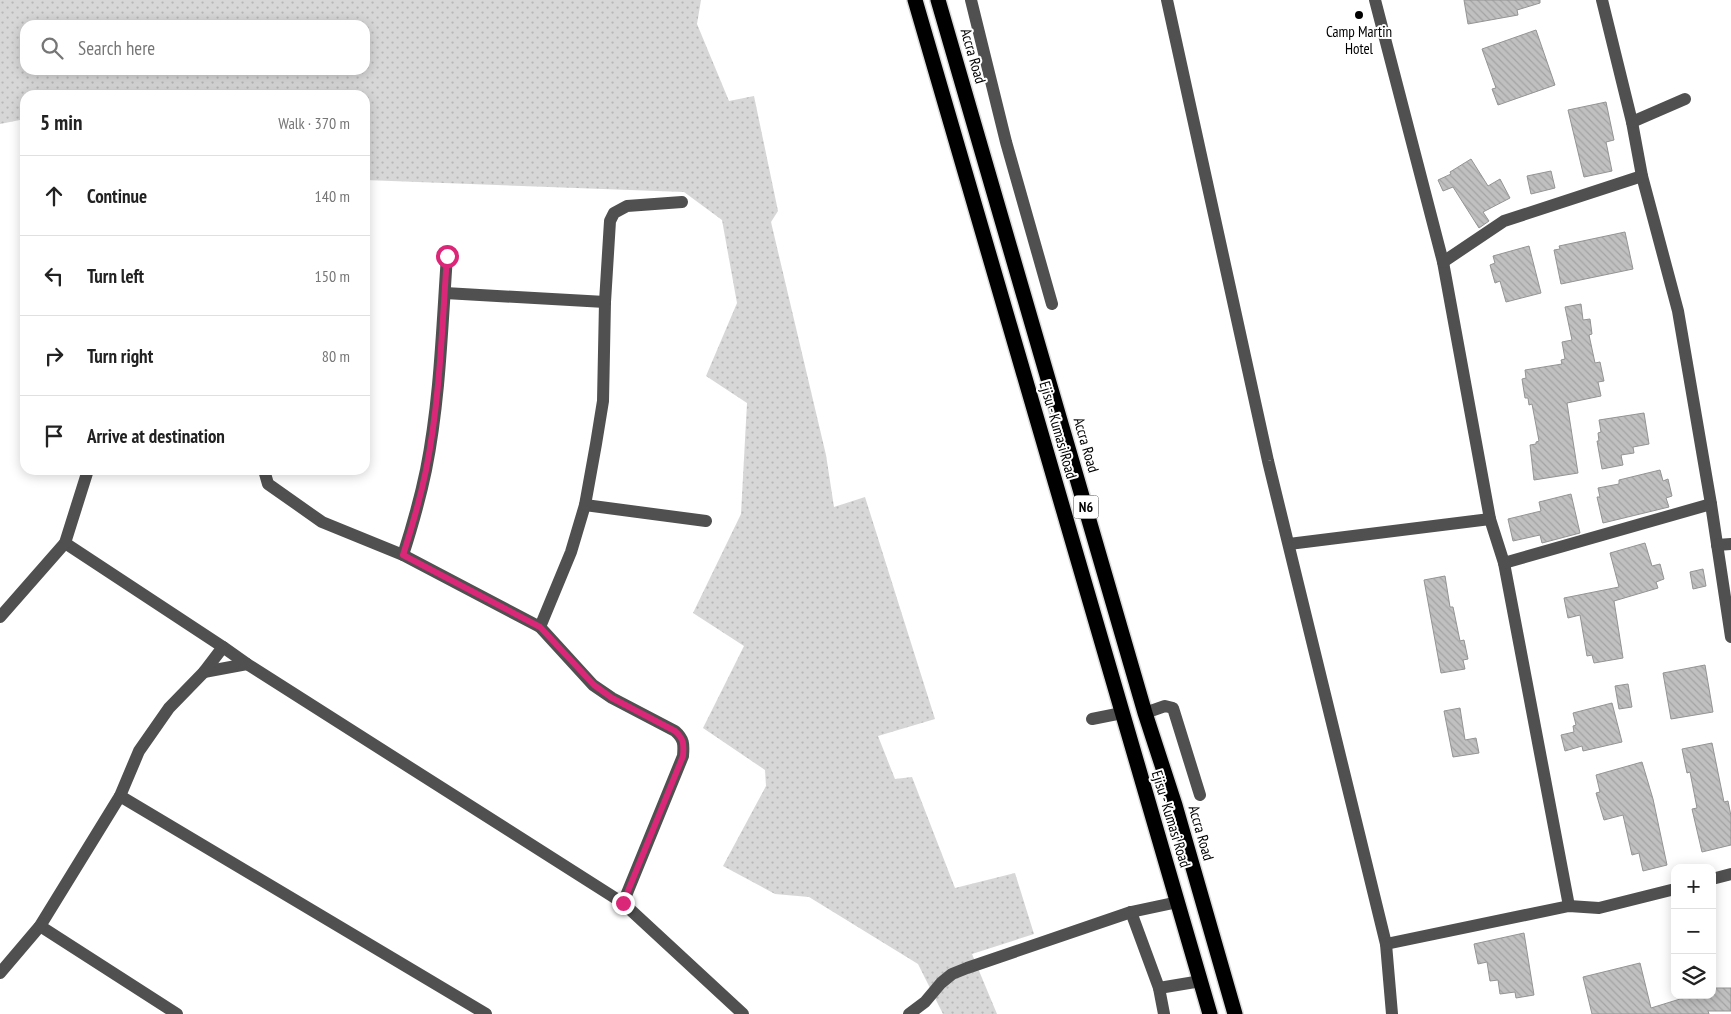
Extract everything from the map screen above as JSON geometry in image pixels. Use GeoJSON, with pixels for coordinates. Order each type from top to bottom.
{"type":"FeatureCollection","features":[{"type":"Feature","properties":{"kind":"highway","name":"Ejisu - Kumasi Road"},"geometry":{"type":"LineString","coordinates":[[915,0],[1210,1014]]}},
{"type":"Feature","properties":{"kind":"highway","name":"Accra Road"},"geometry":{"type":"LineString","coordinates":[[939,0],[1145,713],[1175,805],[1235,1014]]}},
{"type":"Feature","properties":{"kind":"street"},"geometry":{"type":"LineString","coordinates":[[971,0],[1006,142],[1052,304]]}},
{"type":"Feature","properties":{"kind":"street"},"geometry":{"type":"LineString","coordinates":[[1167,0],[1268,462],[1386,944],[1392,1014]]}},
{"type":"Feature","properties":{"kind":"street"},"geometry":{"type":"LineString","coordinates":[[1375,0],[1443,262],[1490,519],[1504,563],[1569,906]]}},
{"type":"Feature","properties":{"kind":"street"},"geometry":{"type":"LineString","coordinates":[[1602,0],[1632,122],[1642,176],[1678,311],[1711,504],[1731,637]]}},
{"type":"Feature","properties":{"kind":"street"},"geometry":{"type":"LineString","coordinates":[[1632,122],[1685,99]]}},
{"type":"Feature","properties":{"kind":"street"},"geometry":{"type":"LineString","coordinates":[[1443,262],[1504,221],[1642,176]]}},
{"type":"Feature","properties":{"kind":"street"},"geometry":{"type":"LineString","coordinates":[[540,627],[571,552],[585,505],[603,401],[605,302],[610,221],[614,213],[627,206],[682,202]]}},
{"type":"Feature","properties":{"kind":"street"},"geometry":{"type":"LineString","coordinates":[[403,555],[416,514],[426,469],[438,388],[447,256]]}},
{"type":"Feature","properties":{"kind":"street"},"geometry":{"type":"LineString","coordinates":[[445,294],[605,302]]}},
{"type":"Feature","properties":{"kind":"street"},"geometry":{"type":"LineString","coordinates":[[0,617],[66,542],[86,475]]}},
{"type":"Feature","properties":{"kind":"street"},"geometry":{"type":"LineString","coordinates":[[265,475],[268,484],[322,522],[403,555],[540,627],[594,685],[612,698],[675,731],[682,738],[684,745],[683,756],[623,903]]}},
{"type":"Feature","properties":{"kind":"street"},"geometry":{"type":"LineString","coordinates":[[1504,563],[1711,504]]}},
{"type":"Feature","properties":{"kind":"street"},"geometry":{"type":"LineString","coordinates":[[585,505],[706,521]]}},
{"type":"Feature","properties":{"kind":"street"},"geometry":{"type":"LineString","coordinates":[[1289,544],[1490,519]]}},
{"type":"Feature","properties":{"kind":"street"},"geometry":{"type":"LineString","coordinates":[[66,542],[247,664],[623,903],[743,1014]]}},
{"type":"Feature","properties":{"kind":"street"},"geometry":{"type":"LineString","coordinates":[[1717,545],[1731,544]]}},
{"type":"Feature","properties":{"kind":"street"},"geometry":{"type":"LineString","coordinates":[[0,973],[40,926],[120,796],[140,751],[169,708],[204,672],[224,647]]}},
{"type":"Feature","properties":{"kind":"street"},"geometry":{"type":"LineString","coordinates":[[204,672],[247,664]]}},
{"type":"Feature","properties":{"kind":"street"},"geometry":{"type":"LineString","coordinates":[[1145,713],[1165,706],[1173,708],[1200,795]]}},
{"type":"Feature","properties":{"kind":"street"},"geometry":{"type":"LineString","coordinates":[[1092,719],[1122,713]]}},
{"type":"Feature","properties":{"kind":"street"},"geometry":{"type":"LineString","coordinates":[[120,796],[486,1014]]}},
{"type":"Feature","properties":{"kind":"street"},"geometry":{"type":"LineString","coordinates":[[1716,878],[1731,874]]}},
{"type":"Feature","properties":{"kind":"street"},"geometry":{"type":"LineString","coordinates":[[1386,944],[1569,906],[1599,908],[1671,890]]}},
{"type":"Feature","properties":{"kind":"street"},"geometry":{"type":"LineString","coordinates":[[909,1014],[925,1002],[941,983],[952,974],[1130,912],[1178,902]]}},
{"type":"Feature","properties":{"kind":"street"},"geometry":{"type":"LineString","coordinates":[[1130,912],[1159,988],[1164,1014]]}},
{"type":"Feature","properties":{"kind":"street"},"geometry":{"type":"LineString","coordinates":[[40,926],[177,1014]]}},
{"type":"Feature","properties":{"kind":"street"},"geometry":{"type":"LineString","coordinates":[[1159,988],[1201,981]]}},
{"type":"Feature","properties":{"kind":"shaded area"},"geometry":{"type":"Polygon","coordinates":[[[0,0],[701,0],[697,24],[729,101],[754,96],[778,211],[771,222],[826,455],[834,507],[865,497],[935,719],[878,736],[895,779],[912,777],[955,888],[1015,873],[1034,934],[972,954],[997,1014],[943,1014],[918,964],[809,897],[775,894],[723,866],[766,786],[765,770],[703,728],[744,646],[693,613],[741,514],[747,403],[706,376],[737,303],[722,220],[684,192],[370,180],[370,90],[20,90],[20,120],[0,124],[0,0]]]}},
{"type":"Feature","properties":{"kind":"building"},"geometry":{"type":"Polygon","coordinates":[[[1464,0],[1540,0],[1540,3],[1517,10],[1518,15],[1468,24],[1464,0]]]}},
{"type":"Feature","properties":{"kind":"building"},"geometry":{"type":"Polygon","coordinates":[[[1536,30],[1555,85],[1498,105],[1492,89],[1496,88],[1482,49],[1536,30]]]}},
{"type":"Feature","properties":{"kind":"building"},"geometry":{"type":"Polygon","coordinates":[[[1606,102],[1614,140],[1606,142],[1612,171],[1584,177],[1568,110],[1606,102]]]}},
{"type":"Feature","properties":{"kind":"building"},"geometry":{"type":"Polygon","coordinates":[[[1471,159],[1488,186],[1500,179],[1510,198],[1483,212],[1489,221],[1479,228],[1453,187],[1443,191],[1438,180],[1451,174],[1450,172],[1471,159]]]}},
{"type":"Feature","properties":{"kind":"building"},"geometry":{"type":"Polygon","coordinates":[[[1551,171],[1555,188],[1531,194],[1527,176],[1551,171]]]}},
{"type":"Feature","properties":{"kind":"building"},"geometry":{"type":"Polygon","coordinates":[[[1625,232],[1633,269],[1561,284],[1554,250],[1560,249],[1559,246],[1625,232]]]}},
{"type":"Feature","properties":{"kind":"building"},"geometry":{"type":"Polygon","coordinates":[[[1529,246],[1541,293],[1506,302],[1500,281],[1495,283],[1490,265],[1495,263],[1493,256],[1529,246]]]}},
{"type":"Feature","properties":{"kind":"building"},"geometry":{"type":"Polygon","coordinates":[[[1581,304],[1583,320],[1590,319],[1592,334],[1589,335],[1595,363],[1600,362],[1604,381],[1598,382],[1601,396],[1567,403],[1578,473],[1534,480],[1530,445],[1536,444],[1539,441],[1532,404],[1529,405],[1528,398],[1525,398],[1522,379],[1526,378],[1525,370],[1562,364],[1561,360],[1565,359],[1562,342],[1572,340],[1565,307],[1581,304]]]}},
{"type":"Feature","properties":{"kind":"building"},"geometry":{"type":"Polygon","coordinates":[[[1644,413],[1649,444],[1633,447],[1634,453],[1621,455],[1623,465],[1602,469],[1597,441],[1599,441],[1598,433],[1601,432],[1599,420],[1644,413]]]}},
{"type":"Feature","properties":{"kind":"building"},"geometry":{"type":"Polygon","coordinates":[[[1660,470],[1663,481],[1668,479],[1672,496],[1666,498],[1669,507],[1603,523],[1597,497],[1600,497],[1598,488],[1619,484],[1619,480],[1660,470]]]}},
{"type":"Feature","properties":{"kind":"building"},"geometry":{"type":"Polygon","coordinates":[[[1571,494],[1580,533],[1542,543],[1540,535],[1513,541],[1508,519],[1541,511],[1539,502],[1571,494]]]}},
{"type":"Feature","properties":{"kind":"building"},"geometry":{"type":"Polygon","coordinates":[[[1645,543],[1652,566],[1660,564],[1664,579],[1656,582],[1658,588],[1614,601],[1623,658],[1594,663],[1592,655],[1587,656],[1580,615],[1568,618],[1564,598],[1619,587],[1610,553],[1645,543]]]}},
{"type":"Feature","properties":{"kind":"building"},"geometry":{"type":"Polygon","coordinates":[[[1703,569],[1706,586],[1693,589],[1690,572],[1703,569]]]}},
{"type":"Feature","properties":{"kind":"building"},"geometry":{"type":"Polygon","coordinates":[[[1445,576],[1450,607],[1453,607],[1460,641],[1464,640],[1468,659],[1463,660],[1465,669],[1441,673],[1424,580],[1445,576]]]}},
{"type":"Feature","properties":{"kind":"building"},"geometry":{"type":"Polygon","coordinates":[[[1705,665],[1713,712],[1671,719],[1663,673],[1705,665]]]}},
{"type":"Feature","properties":{"kind":"building"},"geometry":{"type":"Polygon","coordinates":[[[1628,684],[1632,707],[1619,709],[1615,686],[1628,684]]]}},
{"type":"Feature","properties":{"kind":"building"},"geometry":{"type":"Polygon","coordinates":[[[1612,703],[1622,742],[1583,751],[1582,746],[1565,751],[1561,735],[1574,732],[1573,726],[1576,725],[1573,713],[1612,703]]]}},
{"type":"Feature","properties":{"kind":"building"},"geometry":{"type":"Polygon","coordinates":[[[1460,708],[1465,740],[1476,738],[1479,753],[1453,757],[1444,711],[1460,708]]]}},
{"type":"Feature","properties":{"kind":"building"},"geometry":{"type":"Polygon","coordinates":[[[1712,743],[1724,802],[1728,801],[1731,816],[1731,845],[1702,852],[1692,809],[1697,808],[1690,772],[1687,773],[1682,749],[1712,743]]]}},
{"type":"Feature","properties":{"kind":"building"},"geometry":{"type":"Polygon","coordinates":[[[1642,762],[1653,799],[1667,865],[1643,871],[1639,853],[1632,855],[1623,815],[1604,820],[1596,793],[1600,792],[1596,775],[1642,762]]]}},
{"type":"Feature","properties":{"kind":"building"},"geometry":{"type":"Polygon","coordinates":[[[1524,933],[1534,995],[1516,998],[1515,992],[1500,994],[1498,980],[1490,981],[1487,962],[1478,964],[1474,944],[1524,933]]]}},
{"type":"Feature","properties":{"kind":"building"},"geometry":{"type":"Polygon","coordinates":[[[1640,963],[1651,1008],[1680,999],[1716,999],[1716,988],[1731,988],[1731,1011],[1708,1011],[1709,1014],[1592,1014],[1583,977],[1640,963]]]}},
{"type":"Feature","properties":{"kind":"place","name":"Camp Martin Hotel"},"geometry":{"type":"Point","coordinates":[1359,15]}},
{"type":"Feature","properties":{"kind":"route"},"geometry":{"type":"LineString","coordinates":[[447,256],[438,388],[426,469],[416,514],[403,555],[540,627],[594,685],[612,698],[675,731],[682,738],[684,745],[683,756],[623,903]]}}]}
